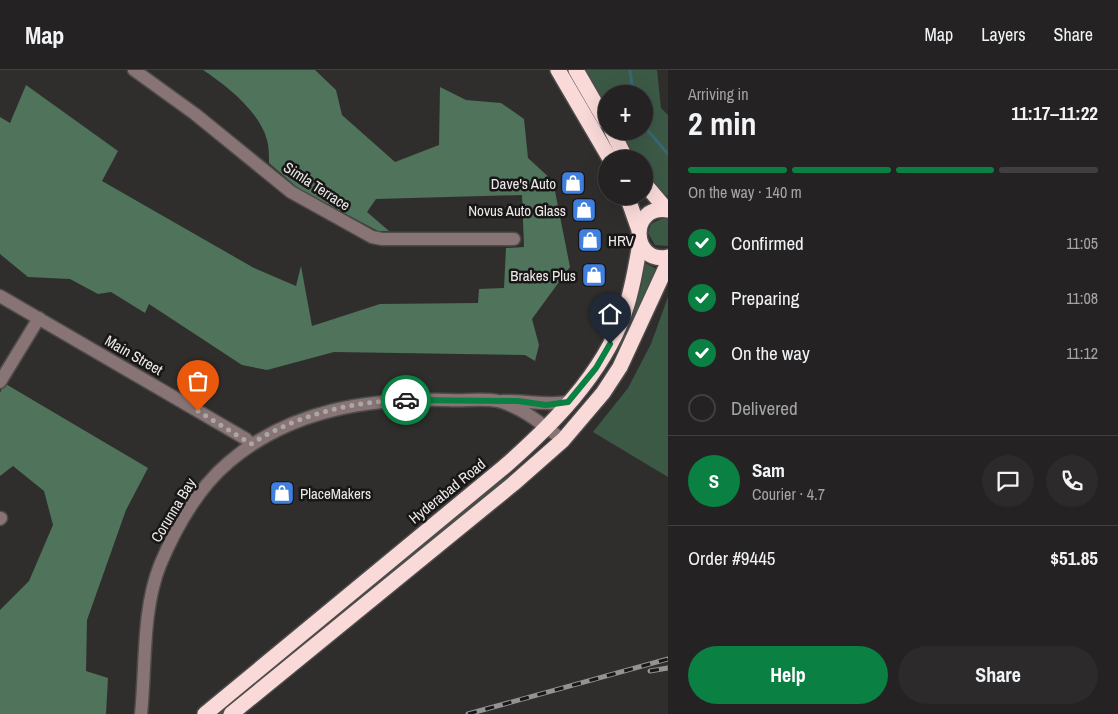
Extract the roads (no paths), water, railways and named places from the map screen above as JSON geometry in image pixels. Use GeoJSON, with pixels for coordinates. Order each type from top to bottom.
{"type":"FeatureCollection","features":[{"type":"Feature","properties":{"kind":"highway"},"geometry":{"type":"LineString","coordinates":[[558,70],[605,150]]}},
{"type":"Feature","properties":{"kind":"highway"},"geometry":{"type":"LineString","coordinates":[[576,70],[598,108]]}},
{"type":"Feature","properties":{"kind":"highway"},"geometry":{"type":"LineString","coordinates":[[653,194],[667,210]]}},
{"type":"Feature","properties":{"kind":"highway","name":"Hyderabad Road"},"geometry":{"type":"LineString","coordinates":[[206,714],[504,467],[546,428],[568,402],[596,368],[616,333],[630,294],[639,236],[630,205]]}},
{"type":"Feature","properties":{"kind":"highway"},"geometry":{"type":"LineString","coordinates":[[667,210],[651,212],[645,217],[639,236],[649,254],[656,257],[668,257]]}},
{"type":"Feature","properties":{"kind":"highway"},"geometry":{"type":"LineString","coordinates":[[231,714],[513,484],[563,440],[603,393],[620,367],[668,263]]}},
{"type":"Feature","properties":{"kind":"street","name":"Simla Terrace"},"geometry":{"type":"LineString","coordinates":[[134,70],[195,114],[291,192],[372,237],[382,240],[514,239]]}},
{"type":"Feature","properties":{"kind":"street","name":"Main Street"},"geometry":{"type":"LineString","coordinates":[[0,296],[246,439],[251,444]]}},
{"type":"Feature","properties":{"kind":"street"},"geometry":{"type":"LineString","coordinates":[[0,382],[39,318]]}},
{"type":"Feature","properties":{"kind":"street","name":"Corunna Bay"},"geometry":{"type":"LineString","coordinates":[[142,714],[150,610],[153,588],[160,566],[179,527],[202,490],[228,462],[251,444],[282,426],[366,403],[417,399],[518,401],[546,405],[568,402]]}},
{"type":"Feature","properties":{"kind":"street","name":"Corunna Bay"},"geometry":{"type":"LineString","coordinates":[[498,402],[519,410],[563,440]]}},
{"type":"Feature","properties":{"kind":"waterway"},"geometry":{"type":"LineString","coordinates":[[630,70],[632,85]]}},
{"type":"Feature","properties":{"kind":"waterway"},"geometry":{"type":"LineString","coordinates":[[653,136],[668,154]]}},
{"type":"Feature","properties":{"kind":"railway"},"geometry":{"type":"LineString","coordinates":[[468,714],[668,659]]}},
{"type":"Feature","properties":{"kind":"railway"},"geometry":{"type":"LineString","coordinates":[[650,671],[668,668]]}},
{"type":"Feature","properties":{"kind":"place","name":"Dave's Auto"},"geometry":{"type":"Point","coordinates":[573,183]}},
{"type":"Feature","properties":{"kind":"place","name":"Novus Auto Glass"},"geometry":{"type":"Point","coordinates":[584,210]}},
{"type":"Feature","properties":{"kind":"place","name":"HRV"},"geometry":{"type":"Point","coordinates":[590,240]}},
{"type":"Feature","properties":{"kind":"place","name":"Brakes Plus"},"geometry":{"type":"Point","coordinates":[594,275]}},
{"type":"Feature","properties":{"kind":"place","name":"PlaceMakers"},"geometry":{"type":"Point","coordinates":[282,493]}}]}
